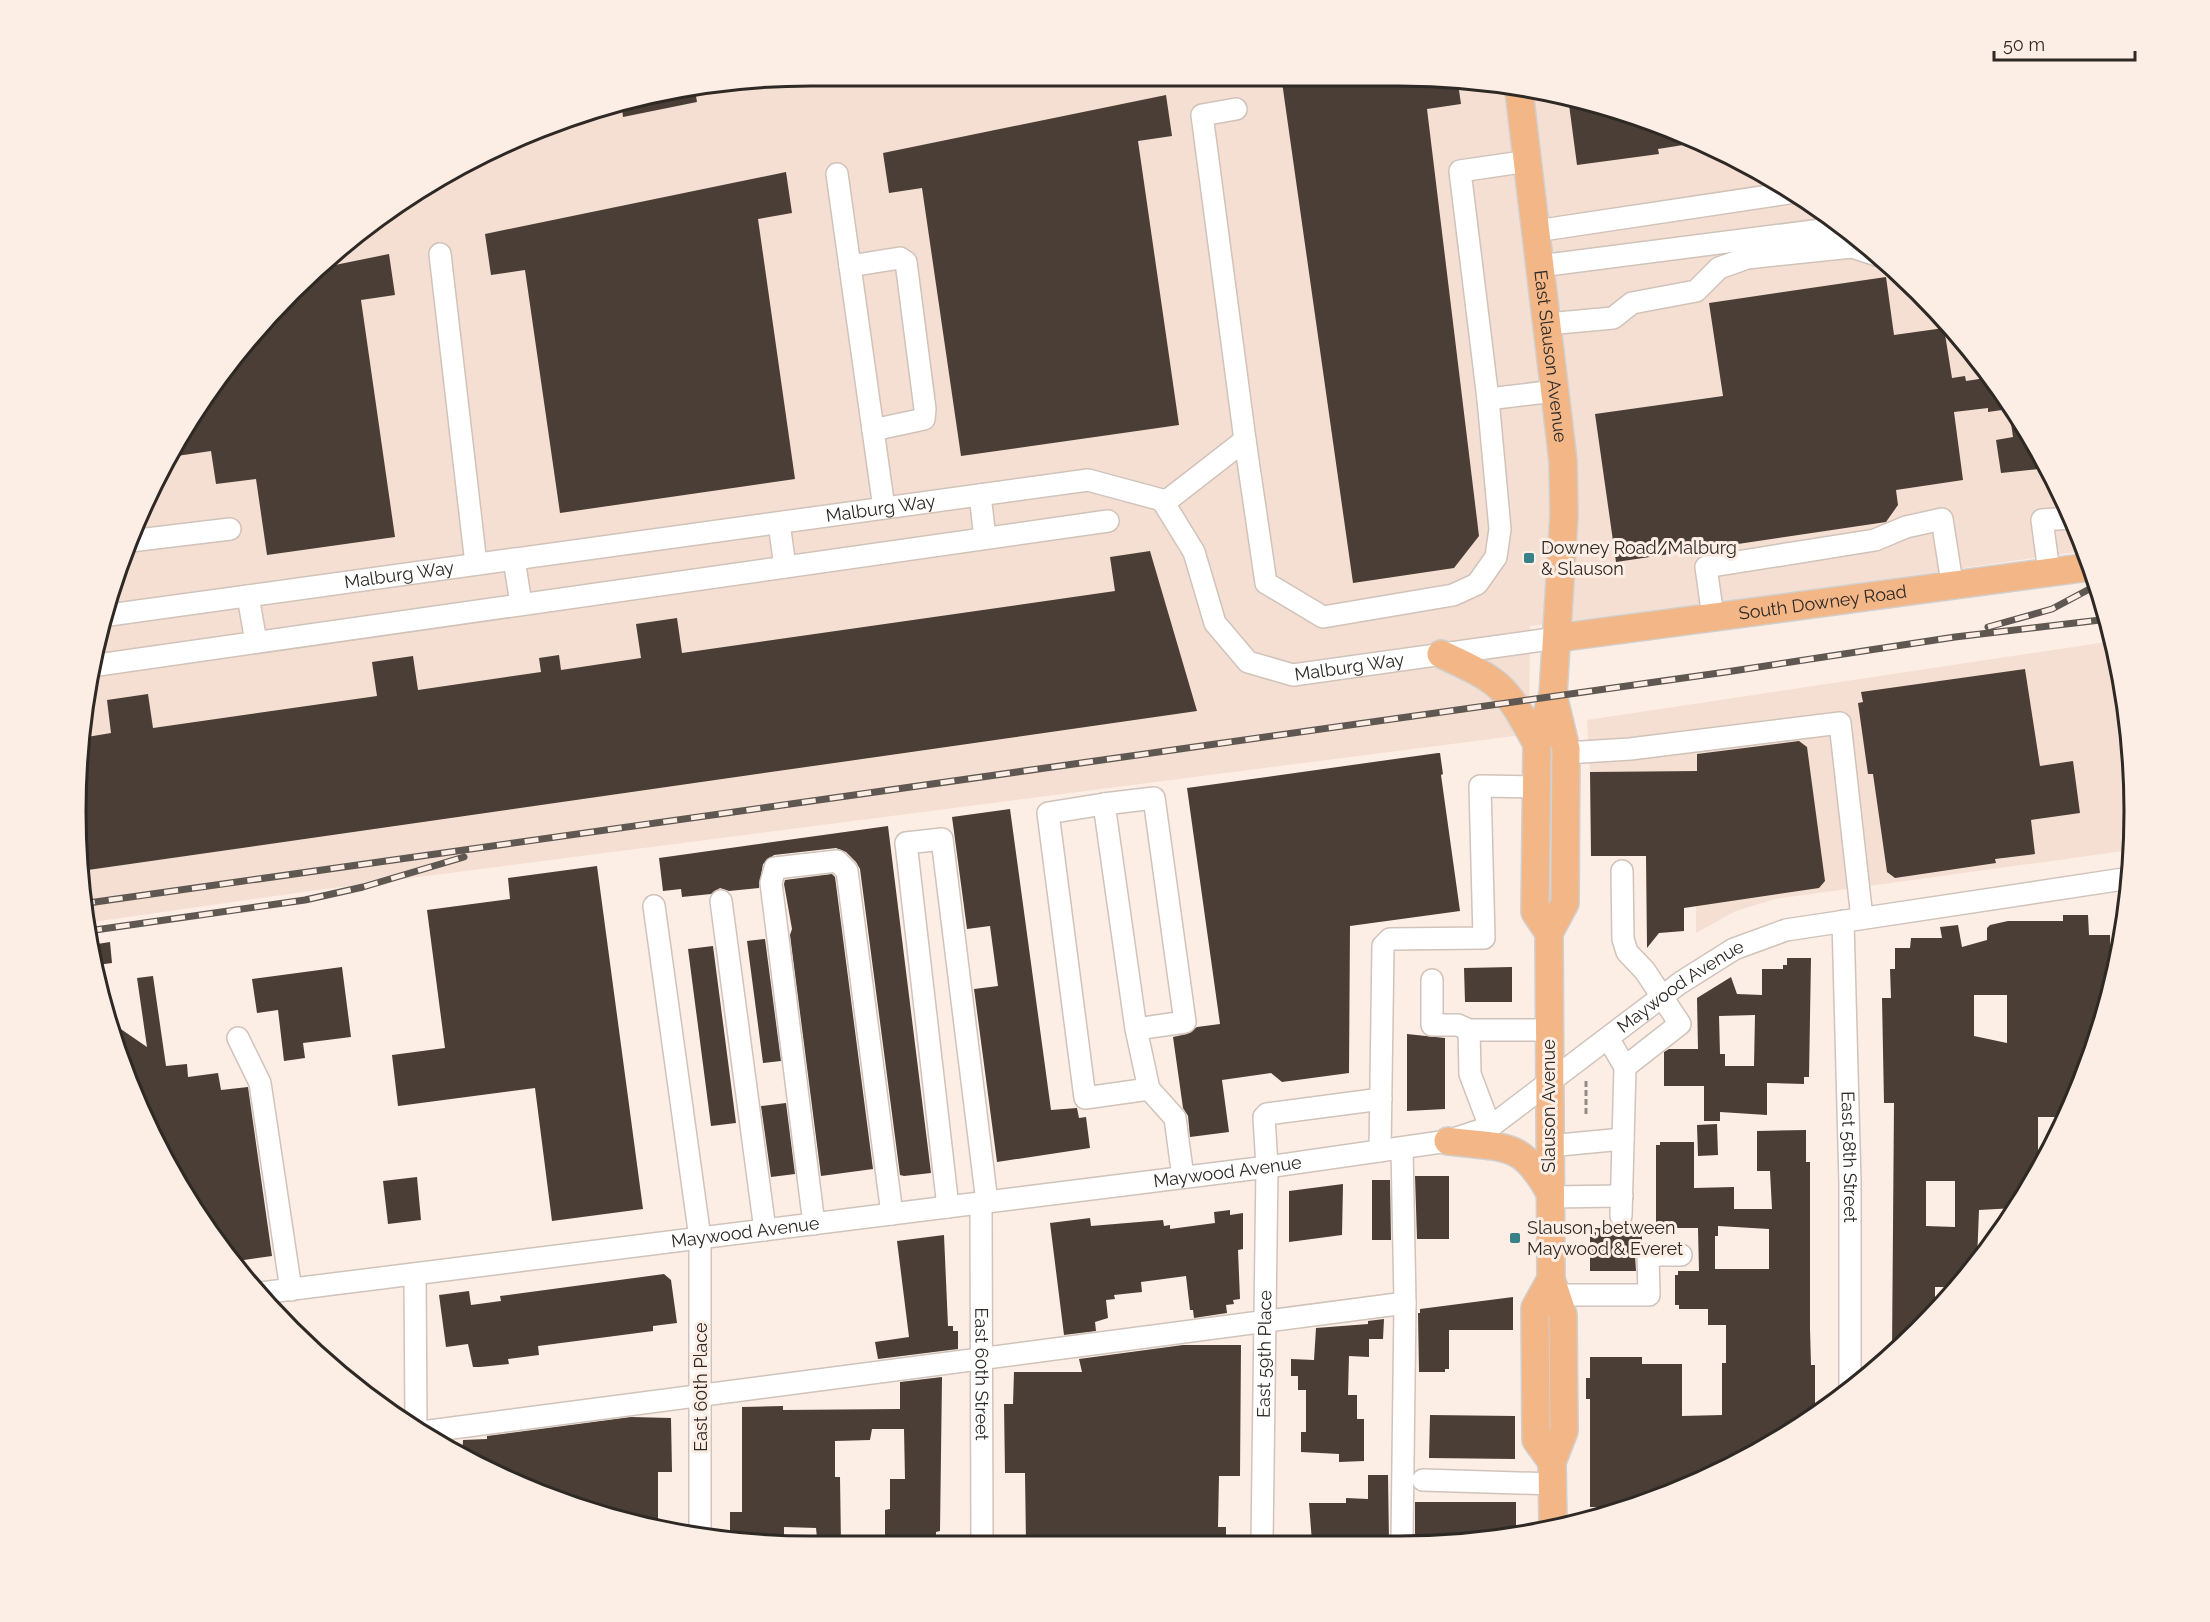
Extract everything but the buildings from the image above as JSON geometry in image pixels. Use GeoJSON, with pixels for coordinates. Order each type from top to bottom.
{"type":"FeatureCollection","features":[{"type":"Feature","properties":{"kind":"main road","name":"East Slauson Avenue"},"geometry":{"type":"LineString","coordinates":[[1520,96],[1563,461],[1564,515],[1558,630]]}},
{"type":"Feature","properties":{"kind":"main road","name":"South Downey Road"},"geometry":{"type":"LineString","coordinates":[[1558,630],[1713,617],[1952,583],[2082,568]]}},
{"type":"Feature","properties":{"kind":"main road","name":"Slauson Avenue"},"geometry":{"type":"LineString","coordinates":[[1549,933],[1535,912],[1537,744],[1553,695],[1558,630]]}},
{"type":"Feature","properties":{"kind":"main road"},"geometry":{"type":"LineString","coordinates":[[1441,654],[1486,675],[1503,688],[1514,701],[1537,744]]}},
{"type":"Feature","properties":{"kind":"main road","name":"Slauson Avenue"},"geometry":{"type":"LineString","coordinates":[[1553,695],[1566,753],[1565,903],[1549,933],[1550,1195],[1553,1287],[1563,1315],[1564,1431],[1552,1473],[1553,1520]]}},
{"type":"Feature","properties":{"kind":"main road"},"geometry":{"type":"LineString","coordinates":[[1448,1142],[1517,1151],[1537,1168],[1550,1195]]}},
{"type":"Feature","properties":{"kind":"street"},"geometry":{"type":"LineString","coordinates":[[1236,109],[1202,115],[1266,583],[1323,617],[1453,595],[1477,584],[1496,557],[1500,529],[1488,399],[1460,171],[1528,161]]}},
{"type":"Feature","properties":{"kind":"street"},"geometry":{"type":"LineString","coordinates":[[837,174],[884,508]]}},
{"type":"Feature","properties":{"kind":"street"},"geometry":{"type":"LineString","coordinates":[[1536,231],[1780,194]]}},
{"type":"Feature","properties":{"kind":"street"},"geometry":{"type":"LineString","coordinates":[[1540,266],[1831,228]]}},
{"type":"Feature","properties":{"kind":"street"},"geometry":{"type":"LineString","coordinates":[[1547,324],[1613,318],[1632,303],[1696,291],[1719,268],[1747,258],[1852,247],[1857,249]]}},
{"type":"Feature","properties":{"kind":"street"},"geometry":{"type":"LineString","coordinates":[[440,254],[476,564]]}},
{"type":"Feature","properties":{"kind":"street"},"geometry":{"type":"LineString","coordinates":[[850,266],[900,258],[906,262],[925,409],[924,419],[873,430]]}},
{"type":"Feature","properties":{"kind":"street"},"geometry":{"type":"LineString","coordinates":[[1488,399],[1554,391]]}},
{"type":"Feature","properties":{"kind":"street"},"geometry":{"type":"LineString","coordinates":[[1164,503],[1245,440]]}},
{"type":"Feature","properties":{"kind":"street","name":"Malburg Way"},"geometry":{"type":"LineString","coordinates":[[113,615],[1088,480],[1162,500],[1194,552],[1215,623],[1248,662],[1293,675],[1441,654],[1558,630]]}},
{"type":"Feature","properties":{"kind":"street"},"geometry":{"type":"LineString","coordinates":[[980,495],[986,538]]}},
{"type":"Feature","properties":{"kind":"street"},"geometry":{"type":"LineString","coordinates":[[1713,617],[1706,567],[1875,540],[1906,527],[1942,519],[1952,583]]}},
{"type":"Feature","properties":{"kind":"street"},"geometry":{"type":"LineString","coordinates":[[2049,572],[2042,520],[2063,519]]}},
{"type":"Feature","properties":{"kind":"street"},"geometry":{"type":"LineString","coordinates":[[100,665],[1108,521]]}},
{"type":"Feature","properties":{"kind":"street"},"geometry":{"type":"LineString","coordinates":[[779,523],[785,567]]}},
{"type":"Feature","properties":{"kind":"street"},"geometry":{"type":"LineString","coordinates":[[138,540],[230,529]]}},
{"type":"Feature","properties":{"kind":"street"},"geometry":{"type":"LineString","coordinates":[[514,559],[521,604]]}},
{"type":"Feature","properties":{"kind":"street"},"geometry":{"type":"LineString","coordinates":[[248,596],[256,642]]}},
{"type":"Feature","properties":{"kind":"street","name":"East 58th Street"},"geometry":{"type":"LineString","coordinates":[[1566,753],[1630,749],[1840,723],[1853,920],[1850,1379]]}},
{"type":"Feature","properties":{"kind":"street"},"geometry":{"type":"LineString","coordinates":[[1380,1151],[1383,946],[1390,939],[1484,939],[1480,786],[1536,787]]}},
{"type":"Feature","properties":{"kind":"street"},"geometry":{"type":"LineString","coordinates":[[1136,1029],[1185,1022],[1154,798],[1048,813],[1085,1098],[1149,1089]]}},
{"type":"Feature","properties":{"kind":"street"},"geometry":{"type":"LineString","coordinates":[[1104,804],[1136,1029],[1149,1089],[1175,1118],[1184,1177]]}},
{"type":"Feature","properties":{"kind":"street","name":"East 60th Street"},"geometry":{"type":"LineString","coordinates":[[948,1207],[906,843],[942,839],[984,1203],[982,1536]]}},
{"type":"Feature","properties":{"kind":"street"},"geometry":{"type":"LineString","coordinates":[[814,1224],[771,883],[775,868],[837,861],[847,872],[892,1214]]}},
{"type":"Feature","properties":{"kind":"street"},"geometry":{"type":"LineString","coordinates":[[1622,871],[1623,939],[1627,952],[1644,970],[1680,1024],[1625,1067]]}},
{"type":"Feature","properties":{"kind":"street","name":"Maywood Avenue"},"geometry":{"type":"LineString","coordinates":[[269,1292],[1267,1167],[1448,1142],[1490,1127],[1662,998],[1734,949],[1786,930],[2121,879]]}},
{"type":"Feature","properties":{"kind":"street"},"geometry":{"type":"LineString","coordinates":[[721,901],[765,1230]]}},
{"type":"Feature","properties":{"kind":"street","name":"East 60th Place"},"geometry":{"type":"LineString","coordinates":[[654,906],[700,1238],[700,1528]]}},
{"type":"Feature","properties":{"kind":"street"},"geometry":{"type":"LineString","coordinates":[[1432,980],[1432,1025],[1458,1025],[1469,1030],[1549,1030]]}},
{"type":"Feature","properties":{"kind":"street"},"geometry":{"type":"LineString","coordinates":[[1469,1030],[1470,1074],[1490,1127]]}},
{"type":"Feature","properties":{"kind":"street"},"geometry":{"type":"LineString","coordinates":[[238,1038],[260,1083],[291,1290]]}},
{"type":"Feature","properties":{"kind":"street"},"geometry":{"type":"LineString","coordinates":[[1550,1195],[1621,1206],[1625,1067],[1608,1038]]}},
{"type":"Feature","properties":{"kind":"street","name":"East 59th Place"},"geometry":{"type":"LineString","coordinates":[[1262,1536],[1267,1167],[1263,1121],[1267,1114],[1381,1099]]}},
{"type":"Feature","properties":{"kind":"street"},"geometry":{"type":"LineString","coordinates":[[1549,1146],[1623,1138]]}},
{"type":"Feature","properties":{"kind":"street"},"geometry":{"type":"LineString","coordinates":[[1402,1148],[1405,1303],[1402,1536]]}},
{"type":"Feature","properties":{"kind":"street"},"geometry":{"type":"LineString","coordinates":[[1553,1287],[1649,1295],[1648,1255],[1681,1255]]}},
{"type":"Feature","properties":{"kind":"street"},"geometry":{"type":"LineString","coordinates":[[415,1274],[416,1419]]}},
{"type":"Feature","properties":{"kind":"street"},"geometry":{"type":"LineString","coordinates":[[433,1430],[982,1360],[1405,1303]]}},
{"type":"Feature","properties":{"kind":"street"},"geometry":{"type":"LineString","coordinates":[[1423,1480],[1552,1473]]}},
{"type":"Feature","properties":{"kind":"path"},"geometry":{"type":"LineString","coordinates":[[1586,1074],[1586,1114]]}},
{"type":"Feature","properties":{"kind":"shaded area"},"geometry":{"type":"Polygon","coordinates":[[[811,86],[1446,87],[1541,99],[1632,124],[1720,160],[1762,183],[1841,235],[1912,298],[1975,369],[2002,408],[2050,490],[2076,552],[1719,603],[1530,626],[1529,734],[318,890],[94,922],[87,858],[86,811],[87,764],[99,669],[124,578],[160,490],[183,448],[235,369],[298,298],[369,235],[448,183],[490,160],[578,124],[669,99],[764,87],[811,86]]]}},
{"type":"Feature","properties":{"kind":"shaded area"},"geometry":{"type":"Polygon","coordinates":[[[2105,642],[2111,669],[2123,764],[2123,851],[1775,899],[1736,911],[1696,933],[1697,771],[1590,772],[1587,720],[2105,642]]]}},
{"type":"Feature","properties":{"kind":"railway"},"geometry":{"type":"LineString","coordinates":[[1988,627],[2052,609],[2089,589]]}},
{"type":"Feature","properties":{"kind":"railway"},"geometry":{"type":"LineString","coordinates":[[92,903],[1726,672],[1955,637],[2099,620]]}},
{"type":"Feature","properties":{"kind":"railway"},"geometry":{"type":"LineString","coordinates":[[96,930],[305,900],[363,887],[464,857]]}},
{"type":"Feature","properties":{"kind":"place","name":"Downey Road/Malburg & Slauson"},"geometry":{"type":"Point","coordinates":[1529,558]}},
{"type":"Feature","properties":{"kind":"place","name":"Slauson, between Maywood & Everet"},"geometry":{"type":"Point","coordinates":[1515,1238]}}]}
